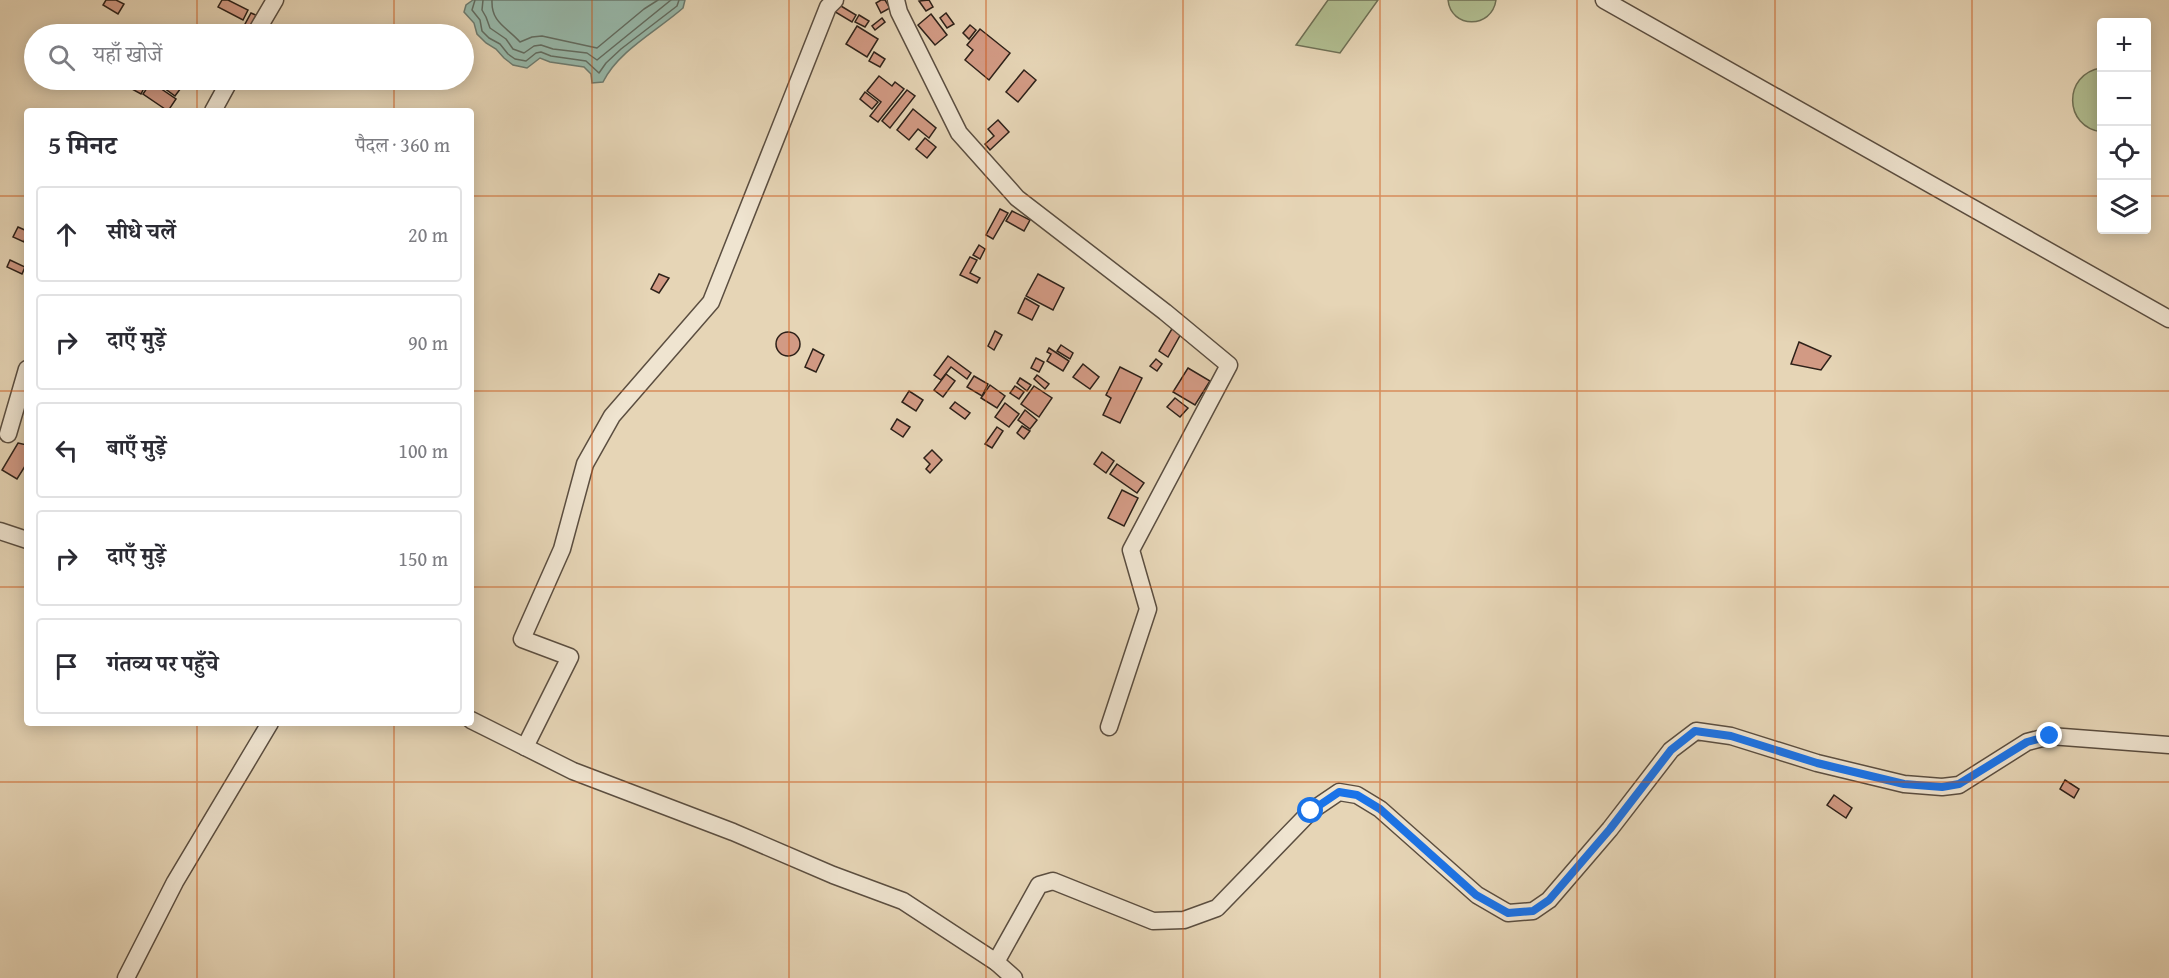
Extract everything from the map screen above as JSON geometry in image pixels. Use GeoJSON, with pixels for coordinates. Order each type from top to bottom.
{"type":"FeatureCollection","features":[{"type":"Feature","properties":{"kind":"street"},"geometry":{"type":"LineString","coordinates":[[261,24],[275,0]]}},
{"type":"Feature","properties":{"kind":"street"},"geometry":{"type":"LineString","coordinates":[[525,747],[570,657],[522,639],[562,549],[585,464],[612,416],[711,302],[828,7],[835,0]]}},
{"type":"Feature","properties":{"kind":"street"},"geometry":{"type":"LineString","coordinates":[[896,0],[899,12],[959,133],[1017,198],[1229,365],[1131,550],[1148,609],[1109,727]]}},
{"type":"Feature","properties":{"kind":"street"},"geometry":{"type":"LineString","coordinates":[[1604,0],[2169,319]]}},
{"type":"Feature","properties":{"kind":"street"},"geometry":{"type":"LineString","coordinates":[[215,108],[225,90]]}},
{"type":"Feature","properties":{"kind":"street"},"geometry":{"type":"LineString","coordinates":[[8,434],[24,379]]}},
{"type":"Feature","properties":{"kind":"street"},"geometry":{"type":"LineString","coordinates":[[0,531],[24,539]]}},
{"type":"Feature","properties":{"kind":"street"},"geometry":{"type":"LineString","coordinates":[[474,722],[573,771],[733,832],[833,875],[903,901],[996,962],[1014,978]]}},
{"type":"Feature","properties":{"kind":"street"},"geometry":{"type":"LineString","coordinates":[[126,978],[175,882],[268,726]]}},
{"type":"Feature","properties":{"kind":"street"},"geometry":{"type":"LineString","coordinates":[[996,962],[1039,885],[1053,881],[1153,921],[1184,920],[1217,908],[1311,811],[1339,792],[1357,795],[1380,809],[1476,895],[1508,913],[1533,911],[1549,900],[1610,829],[1671,750],[1695,731],[1731,736],[1817,763],[1904,784],[1942,787],[1959,784],[2027,742],[2050,736],[2169,745]]}},
{"type":"Feature","properties":{"kind":"green space"},"geometry":{"type":"Polygon","coordinates":[[[1328,0],[1378,0],[1340,53],[1296,45],[1328,0]]]}},
{"type":"Feature","properties":{"kind":"green space"},"geometry":{"type":"Polygon","coordinates":[[[1448,0],[1496,0],[1493,10],[1487,16],[1472,22],[1456,16],[1448,0]]]}},
{"type":"Feature","properties":{"kind":"green space"},"geometry":{"type":"Polygon","coordinates":[[[2097,69],[2097,130],[2080,121],[2073,100],[2074,90],[2089,72],[2097,69]]]}},
{"type":"Feature","properties":{"kind":"water"},"geometry":{"type":"Polygon","coordinates":[[[473,0],[685,0],[683,8],[618,61],[603,82],[592,83],[591,74],[584,67],[550,62],[540,58],[527,68],[513,65],[477,34],[474,23],[464,12],[466,5],[473,0]]]}},
{"type":"Feature","properties":{"kind":"building"},"geometry":{"type":"Polygon","coordinates":[[[106,0],[116,0],[124,4],[118,14],[103,5],[106,0]]]}},
{"type":"Feature","properties":{"kind":"building"},"geometry":{"type":"Polygon","coordinates":[[[222,0],[228,0],[248,10],[243,20],[218,7],[222,0]]]}},
{"type":"Feature","properties":{"kind":"building"},"geometry":{"type":"Polygon","coordinates":[[[885,0],[890,8],[881,13],[876,3],[885,0]]]}},
{"type":"Feature","properties":{"kind":"building"},"geometry":{"type":"Polygon","coordinates":[[[929,0],[933,7],[926,11],[919,1],[929,0]]]}},
{"type":"Feature","properties":{"kind":"building"},"geometry":{"type":"Polygon","coordinates":[[[836,3],[856,15],[852,22],[832,10],[836,3]]]}},
{"type":"Feature","properties":{"kind":"building"},"geometry":{"type":"Polygon","coordinates":[[[251,13],[258,16],[254,24],[245,24],[251,13]]]}},
{"type":"Feature","properties":{"kind":"building"},"geometry":{"type":"Polygon","coordinates":[[[946,13],[954,24],[947,28],[940,18],[946,13]]]}},
{"type":"Feature","properties":{"kind":"building"},"geometry":{"type":"Polygon","coordinates":[[[931,14],[947,35],[935,45],[918,25],[931,14]]]}},
{"type":"Feature","properties":{"kind":"building"},"geometry":{"type":"Polygon","coordinates":[[[859,15],[869,21],[865,27],[855,22],[859,15]]]}},
{"type":"Feature","properties":{"kind":"building"},"geometry":{"type":"Polygon","coordinates":[[[882,18],[885,22],[875,30],[872,26],[882,18]]]}},
{"type":"Feature","properties":{"kind":"building"},"geometry":{"type":"Polygon","coordinates":[[[970,25],[976,30],[969,39],[963,33],[970,25]]]}},
{"type":"Feature","properties":{"kind":"building"},"geometry":{"type":"Polygon","coordinates":[[[857,26],[878,39],[867,57],[846,44],[857,26]]]}},
{"type":"Feature","properties":{"kind":"building"},"geometry":{"type":"Polygon","coordinates":[[[980,29],[1010,53],[989,80],[965,60],[973,50],[967,45],[980,29]]]}},
{"type":"Feature","properties":{"kind":"building"},"geometry":{"type":"Polygon","coordinates":[[[874,52],[885,59],[880,67],[869,61],[874,52]]]}},
{"type":"Feature","properties":{"kind":"building"},"geometry":{"type":"Polygon","coordinates":[[[1024,70],[1036,80],[1018,102],[1006,92],[1024,70]]]}},
{"type":"Feature","properties":{"kind":"building"},"geometry":{"type":"Polygon","coordinates":[[[879,76],[892,86],[895,82],[904,89],[878,122],[870,116],[881,102],[867,91],[879,76]]]}},
{"type":"Feature","properties":{"kind":"building"},"geometry":{"type":"Polygon","coordinates":[[[146,90],[163,90],[176,99],[170,108],[164,108],[143,94],[146,90]]]}},
{"type":"Feature","properties":{"kind":"building"},"geometry":{"type":"Polygon","coordinates":[[[167,90],[180,90],[175,96],[167,90]]]}},
{"type":"Feature","properties":{"kind":"building"},"geometry":{"type":"Polygon","coordinates":[[[907,90],[915,96],[890,128],[882,121],[907,90]]]}},
{"type":"Feature","properties":{"kind":"building"},"geometry":{"type":"Polygon","coordinates":[[[865,92],[878,102],[872,109],[860,99],[865,92]]]}},
{"type":"Feature","properties":{"kind":"building"},"geometry":{"type":"Polygon","coordinates":[[[913,109],[936,128],[929,138],[918,129],[909,140],[897,130],[913,109]]]}},
{"type":"Feature","properties":{"kind":"building"},"geometry":{"type":"Polygon","coordinates":[[[998,120],[1009,132],[990,150],[985,144],[994,136],[988,129],[998,120]]]}},
{"type":"Feature","properties":{"kind":"building"},"geometry":{"type":"Polygon","coordinates":[[[925,138],[936,147],[927,158],[916,149],[925,138]]]}},
{"type":"Feature","properties":{"kind":"building"},"geometry":{"type":"Polygon","coordinates":[[[1000,209],[1008,213],[993,239],[986,235],[1000,209]]]}},
{"type":"Feature","properties":{"kind":"building"},"geometry":{"type":"Polygon","coordinates":[[[1012,211],[1030,220],[1024,231],[1006,221],[1012,211]]]}},
{"type":"Feature","properties":{"kind":"building"},"geometry":{"type":"Polygon","coordinates":[[[18,227],[24,230],[24,242],[13,237],[18,227]]]}},
{"type":"Feature","properties":{"kind":"building"},"geometry":{"type":"Polygon","coordinates":[[[979,245],[985,249],[980,259],[973,255],[979,245]]]}},
{"type":"Feature","properties":{"kind":"building"},"geometry":{"type":"Polygon","coordinates":[[[970,257],[977,260],[970,273],[980,278],[977,283],[960,275],[970,257]]]}},
{"type":"Feature","properties":{"kind":"building"},"geometry":{"type":"Polygon","coordinates":[[[10,260],[24,267],[24,269],[22,274],[7,267],[10,260]]]}},
{"type":"Feature","properties":{"kind":"building"},"geometry":{"type":"Polygon","coordinates":[[[659,274],[669,278],[659,293],[651,289],[659,274]]]}},
{"type":"Feature","properties":{"kind":"building"},"geometry":{"type":"Polygon","coordinates":[[[1038,274],[1064,288],[1053,310],[1026,296],[1038,274]]]}},
{"type":"Feature","properties":{"kind":"building"},"geometry":{"type":"Polygon","coordinates":[[[1025,298],[1039,306],[1032,320],[1018,313],[1025,298]]]}},
{"type":"Feature","properties":{"kind":"building"},"geometry":{"type":"Polygon","coordinates":[[[1173,327],[1182,332],[1168,357],[1159,351],[1173,327]]]}},
{"type":"Feature","properties":{"kind":"building"},"geometry":{"type":"Polygon","coordinates":[[[995,331],[1002,335],[994,350],[988,346],[995,331]]]}},
{"type":"Feature","properties":{"kind":"building"},"geometry":{"type":"Polygon","coordinates":[[[788,332],[796,336],[800,344],[796,352],[788,356],[780,352],[776,344],[780,336],[788,332]]]}},
{"type":"Feature","properties":{"kind":"building"},"geometry":{"type":"Polygon","coordinates":[[[1799,342],[1831,356],[1821,370],[1791,364],[1799,342]]]}},
{"type":"Feature","properties":{"kind":"building"},"geometry":{"type":"Polygon","coordinates":[[[1061,345],[1073,353],[1070,359],[1057,351],[1061,345]]]}},
{"type":"Feature","properties":{"kind":"building"},"geometry":{"type":"Polygon","coordinates":[[[1049,348],[1069,361],[1063,371],[1047,361],[1051,354],[1047,352],[1049,348]]]}},
{"type":"Feature","properties":{"kind":"building"},"geometry":{"type":"Polygon","coordinates":[[[813,349],[824,355],[816,372],[805,367],[813,349]]]}},
{"type":"Feature","properties":{"kind":"building"},"geometry":{"type":"Polygon","coordinates":[[[948,356],[971,373],[967,379],[951,367],[941,380],[934,375],[948,356]]]}},
{"type":"Feature","properties":{"kind":"building"},"geometry":{"type":"Polygon","coordinates":[[[1036,358],[1044,362],[1039,372],[1031,368],[1036,358]]]}},
{"type":"Feature","properties":{"kind":"building"},"geometry":{"type":"Polygon","coordinates":[[[1156,359],[1162,364],[1157,371],[1150,366],[1156,359]]]}},
{"type":"Feature","properties":{"kind":"building"},"geometry":{"type":"Polygon","coordinates":[[[1083,364],[1099,377],[1090,389],[1073,377],[1083,364]]]}},
{"type":"Feature","properties":{"kind":"building"},"geometry":{"type":"Polygon","coordinates":[[[1120,367],[1142,378],[1120,423],[1103,415],[1111,398],[1106,395],[1120,367]]]}},
{"type":"Feature","properties":{"kind":"building"},"geometry":{"type":"Polygon","coordinates":[[[1188,368],[1210,381],[1195,405],[1173,392],[1188,368]]]}},
{"type":"Feature","properties":{"kind":"building"},"geometry":{"type":"Polygon","coordinates":[[[946,374],[955,381],[943,397],[934,390],[946,374]]]}},
{"type":"Feature","properties":{"kind":"building"},"geometry":{"type":"Polygon","coordinates":[[[1037,375],[1049,384],[1045,389],[1034,379],[1037,375]]]}},
{"type":"Feature","properties":{"kind":"building"},"geometry":{"type":"Polygon","coordinates":[[[974,376],[988,384],[982,396],[967,387],[974,376]]]}},
{"type":"Feature","properties":{"kind":"building"},"geometry":{"type":"Polygon","coordinates":[[[1020,378],[1031,385],[1027,391],[1017,383],[1020,378]]]}},
{"type":"Feature","properties":{"kind":"building"},"geometry":{"type":"Polygon","coordinates":[[[990,385],[1005,396],[997,408],[981,398],[990,385]]]}},
{"type":"Feature","properties":{"kind":"building"},"geometry":{"type":"Polygon","coordinates":[[[1015,386],[1024,392],[1019,399],[1010,393],[1015,386]]]}},
{"type":"Feature","properties":{"kind":"building"},"geometry":{"type":"Polygon","coordinates":[[[1034,386],[1052,398],[1039,417],[1021,404],[1034,386]]]}},
{"type":"Feature","properties":{"kind":"building"},"geometry":{"type":"Polygon","coordinates":[[[909,391],[923,400],[916,411],[902,402],[909,391]]]}},
{"type":"Feature","properties":{"kind":"building"},"geometry":{"type":"Polygon","coordinates":[[[1175,398],[1188,408],[1180,417],[1167,407],[1175,398]]]}},
{"type":"Feature","properties":{"kind":"building"},"geometry":{"type":"Polygon","coordinates":[[[955,402],[970,413],[965,419],[950,408],[955,402]]]}},
{"type":"Feature","properties":{"kind":"building"},"geometry":{"type":"Polygon","coordinates":[[[1005,403],[1019,414],[1009,427],[995,417],[1005,403]]]}},
{"type":"Feature","properties":{"kind":"building"},"geometry":{"type":"Polygon","coordinates":[[[1025,410],[1037,420],[1030,429],[1018,420],[1025,410]]]}},
{"type":"Feature","properties":{"kind":"building"},"geometry":{"type":"Polygon","coordinates":[[[897,419],[910,427],[903,437],[891,429],[897,419]]]}},
{"type":"Feature","properties":{"kind":"building"},"geometry":{"type":"Polygon","coordinates":[[[1022,426],[1030,431],[1024,439],[1017,433],[1022,426]]]}},
{"type":"Feature","properties":{"kind":"building"},"geometry":{"type":"Polygon","coordinates":[[[997,427],[1003,431],[992,448],[985,444],[997,427]]]}},
{"type":"Feature","properties":{"kind":"building"},"geometry":{"type":"Polygon","coordinates":[[[18,443],[24,444],[24,468],[17,479],[2,470],[18,443]]]}},
{"type":"Feature","properties":{"kind":"building"},"geometry":{"type":"Polygon","coordinates":[[[932,450],[942,460],[930,473],[926,469],[930,464],[924,458],[932,450]]]}},
{"type":"Feature","properties":{"kind":"building"},"geometry":{"type":"Polygon","coordinates":[[[1102,452],[1114,461],[1106,473],[1094,464],[1102,452]]]}},
{"type":"Feature","properties":{"kind":"building"},"geometry":{"type":"Polygon","coordinates":[[[1117,464],[1144,483],[1137,493],[1110,474],[1117,464]]]}},
{"type":"Feature","properties":{"kind":"building"},"geometry":{"type":"Polygon","coordinates":[[[1122,490],[1138,498],[1124,526],[1108,518],[1122,490]]]}},
{"type":"Feature","properties":{"kind":"building"},"geometry":{"type":"Polygon","coordinates":[[[2065,780],[2079,789],[2074,798],[2060,789],[2065,780]]]}},
{"type":"Feature","properties":{"kind":"building"},"geometry":{"type":"Polygon","coordinates":[[[1834,795],[1852,808],[1846,818],[1827,805],[1834,795]]]}},
{"type":"Feature","properties":{"kind":"route"},"geometry":{"type":"LineString","coordinates":[[1311,811],[1339,792],[1357,795],[1380,809],[1476,895],[1508,913],[1533,911],[1549,900],[1610,829],[1671,750],[1695,731],[1731,736],[1817,763],[1904,784],[1942,787],[1959,784],[2027,742],[2050,736]]}}]}
